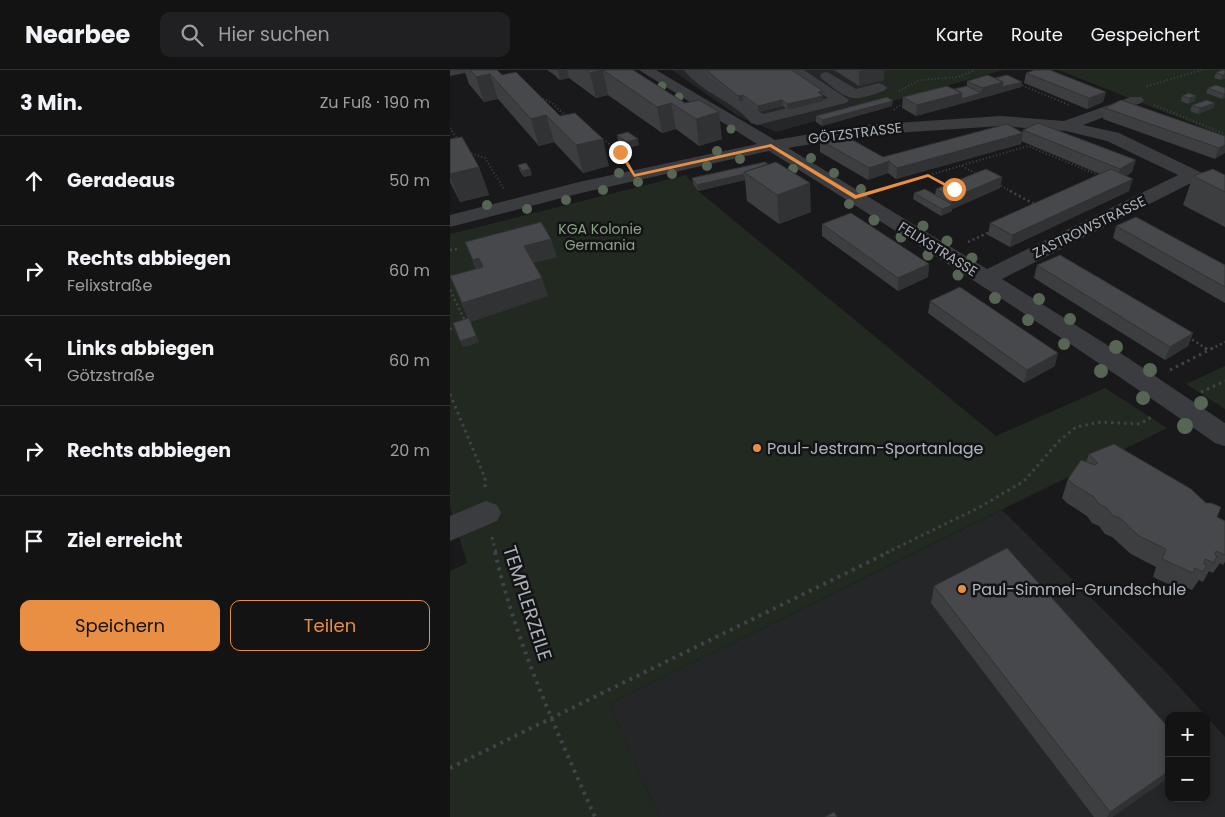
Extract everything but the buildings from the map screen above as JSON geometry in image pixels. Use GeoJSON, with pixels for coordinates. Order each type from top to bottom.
{"type":"FeatureCollection","features":[{"type":"Feature","properties":{"kind":"street"},"geometry":{"type":"LineString","coordinates":[[450,72],[460,70]]}},
{"type":"Feature","properties":{"kind":"street","name":"FELIXSTRASSE"},"geometry":{"type":"LineString","coordinates":[[646,70],[986,278],[1178,403],[1225,436]]}},
{"type":"Feature","properties":{"kind":"street"},"geometry":{"type":"LineString","coordinates":[[691,70],[761,119]]}},
{"type":"Feature","properties":{"kind":"street"},"geometry":{"type":"LineString","coordinates":[[736,125],[840,100],[794,70]]}},
{"type":"Feature","properties":{"kind":"street"},"geometry":{"type":"LineString","coordinates":[[818,70],[854,94],[879,88]]}},
{"type":"Feature","properties":{"kind":"street"},"geometry":{"type":"LineString","coordinates":[[1066,126],[1142,97]]}},
{"type":"Feature","properties":{"kind":"street","name":"GÖTZSTRASSE"},"geometry":{"type":"LineString","coordinates":[[450,221],[634,176],[771,146],[838,134],[909,126],[1001,121],[1066,126],[1113,137],[1225,191]]}},
{"type":"Feature","properties":{"kind":"street"},"geometry":{"type":"LineString","coordinates":[[909,126],[938,144]]}},
{"type":"Feature","properties":{"kind":"street","name":"ZASTROWSTRASSE"},"geometry":{"type":"LineString","coordinates":[[986,278],[1193,175]]}},
{"type":"Feature","properties":{"kind":"street"},"geometry":{"type":"LineString","coordinates":[[450,529],[486,513]]}},
{"type":"Feature","properties":{"kind":"path"},"geometry":{"type":"LineString","coordinates":[[879,88],[895,91],[903,90],[920,80],[959,77],[974,70]]}},
{"type":"Feature","properties":{"kind":"path"},"geometry":{"type":"LineString","coordinates":[[1142,97],[1202,70]]}},
{"type":"Feature","properties":{"kind":"path"},"geometry":{"type":"LineString","coordinates":[[1013,81],[1094,116]]}},
{"type":"Feature","properties":{"kind":"path"},"geometry":{"type":"LineString","coordinates":[[536,95],[552,103],[569,119]]}},
{"type":"Feature","properties":{"kind":"path"},"geometry":{"type":"LineString","coordinates":[[1142,97],[1225,134]]}},
{"type":"Feature","properties":{"kind":"path"},"geometry":{"type":"LineString","coordinates":[[907,104],[893,110],[909,126]]}},
{"type":"Feature","properties":{"kind":"path"},"geometry":{"type":"LineString","coordinates":[[450,128],[461,144]]}},
{"type":"Feature","properties":{"kind":"path"},"geometry":{"type":"LineString","coordinates":[[599,137],[620,152],[634,176]]}},
{"type":"Feature","properties":{"kind":"path"},"geometry":{"type":"LineString","coordinates":[[855,197],[1028,146],[1105,178],[1096,182]]}},
{"type":"Feature","properties":{"kind":"path"},"geometry":{"type":"LineString","coordinates":[[467,152],[485,158],[513,205]]}},
{"type":"Feature","properties":{"kind":"path"},"geometry":{"type":"LineString","coordinates":[[962,166],[986,178]]}},
{"type":"Feature","properties":{"kind":"path"},"geometry":{"type":"LineString","coordinates":[[928,176],[954,189]]}},
{"type":"Feature","properties":{"kind":"path"},"geometry":{"type":"LineString","coordinates":[[994,182],[1042,207]]}},
{"type":"Feature","properties":{"kind":"path"},"geometry":{"type":"LineString","coordinates":[[945,253],[998,228]]}},
{"type":"Feature","properties":{"kind":"path"},"geometry":{"type":"LineString","coordinates":[[450,250],[457,249]]}},
{"type":"Feature","properties":{"kind":"path"},"geometry":{"type":"LineString","coordinates":[[450,290],[466,324],[450,329]]}},
{"type":"Feature","properties":{"kind":"path"},"geometry":{"type":"LineString","coordinates":[[1184,335],[1208,350]]}},
{"type":"Feature","properties":{"kind":"path"},"geometry":{"type":"LineString","coordinates":[[1148,384],[1225,342]]}},
{"type":"Feature","properties":{"kind":"path","name":"TEMPLERZEILE"},"geometry":{"type":"LineString","coordinates":[[450,394],[484,478],[486,513],[503,586],[551,719],[595,817]]}},
{"type":"Feature","properties":{"kind":"path"},"geometry":{"type":"LineString","coordinates":[[450,768],[980,508],[1024,481],[1059,441],[1076,427],[1101,422],[1140,424],[1178,403]]}},
{"type":"Feature","properties":{"kind":"shaded area"},"geometry":{"type":"Polygon","coordinates":[[[672,70],[1003,70],[776,132],[738,116],[672,70]]]}},
{"type":"Feature","properties":{"kind":"shaded area","name":"Paul-Simmel-Grundschule"},"geometry":{"type":"Polygon","coordinates":[[[1002,510],[1163,669],[1202,712],[1165,712],[1165,802],[1210,802],[1210,720],[1225,737],[1225,817],[659,817],[609,704],[1002,510]]]}},
{"type":"Feature","properties":{"kind":"green space"},"geometry":{"type":"Polygon","coordinates":[[[868,70],[1003,70],[868,108],[854,99],[896,88],[868,70]]]}},
{"type":"Feature","properties":{"kind":"green space"},"geometry":{"type":"Polygon","coordinates":[[[1058,70],[1225,70],[1225,136],[1058,70]]]}},
{"type":"Feature","properties":{"kind":"green space","name":"Paul-Jestram-Sportanlage"},"geometry":{"type":"Polygon","coordinates":[[[686,175],[698,191],[996,436],[1105,388],[1167,428],[609,704],[659,817],[450,817],[450,571],[467,563],[450,508],[450,234],[686,175]]]}},
{"type":"Feature","properties":{"kind":"green space"},"geometry":{"type":"Polygon","coordinates":[[[1225,366],[1225,409],[1186,384],[1225,366]]]}},
{"type":"Feature","properties":{"kind":"place","name":"Paul-Jestram-Sportanlage"},"geometry":{"type":"Point","coordinates":[757,448]}},
{"type":"Feature","properties":{"kind":"place","name":"Paul-Simmel-Grundschule"},"geometry":{"type":"Point","coordinates":[962,589]}},
{"type":"Feature","properties":{"kind":"route"},"geometry":{"type":"LineString","coordinates":[[620,152],[626,159],[634,176],[771,146],[855,197],[928,176],[954,189]]}},
{"type":"Feature","properties":{"kind":"park label","name":"KGA Kolonie Germania"},"geometry":{"type":"Point","coordinates":[600,238]}}]}
